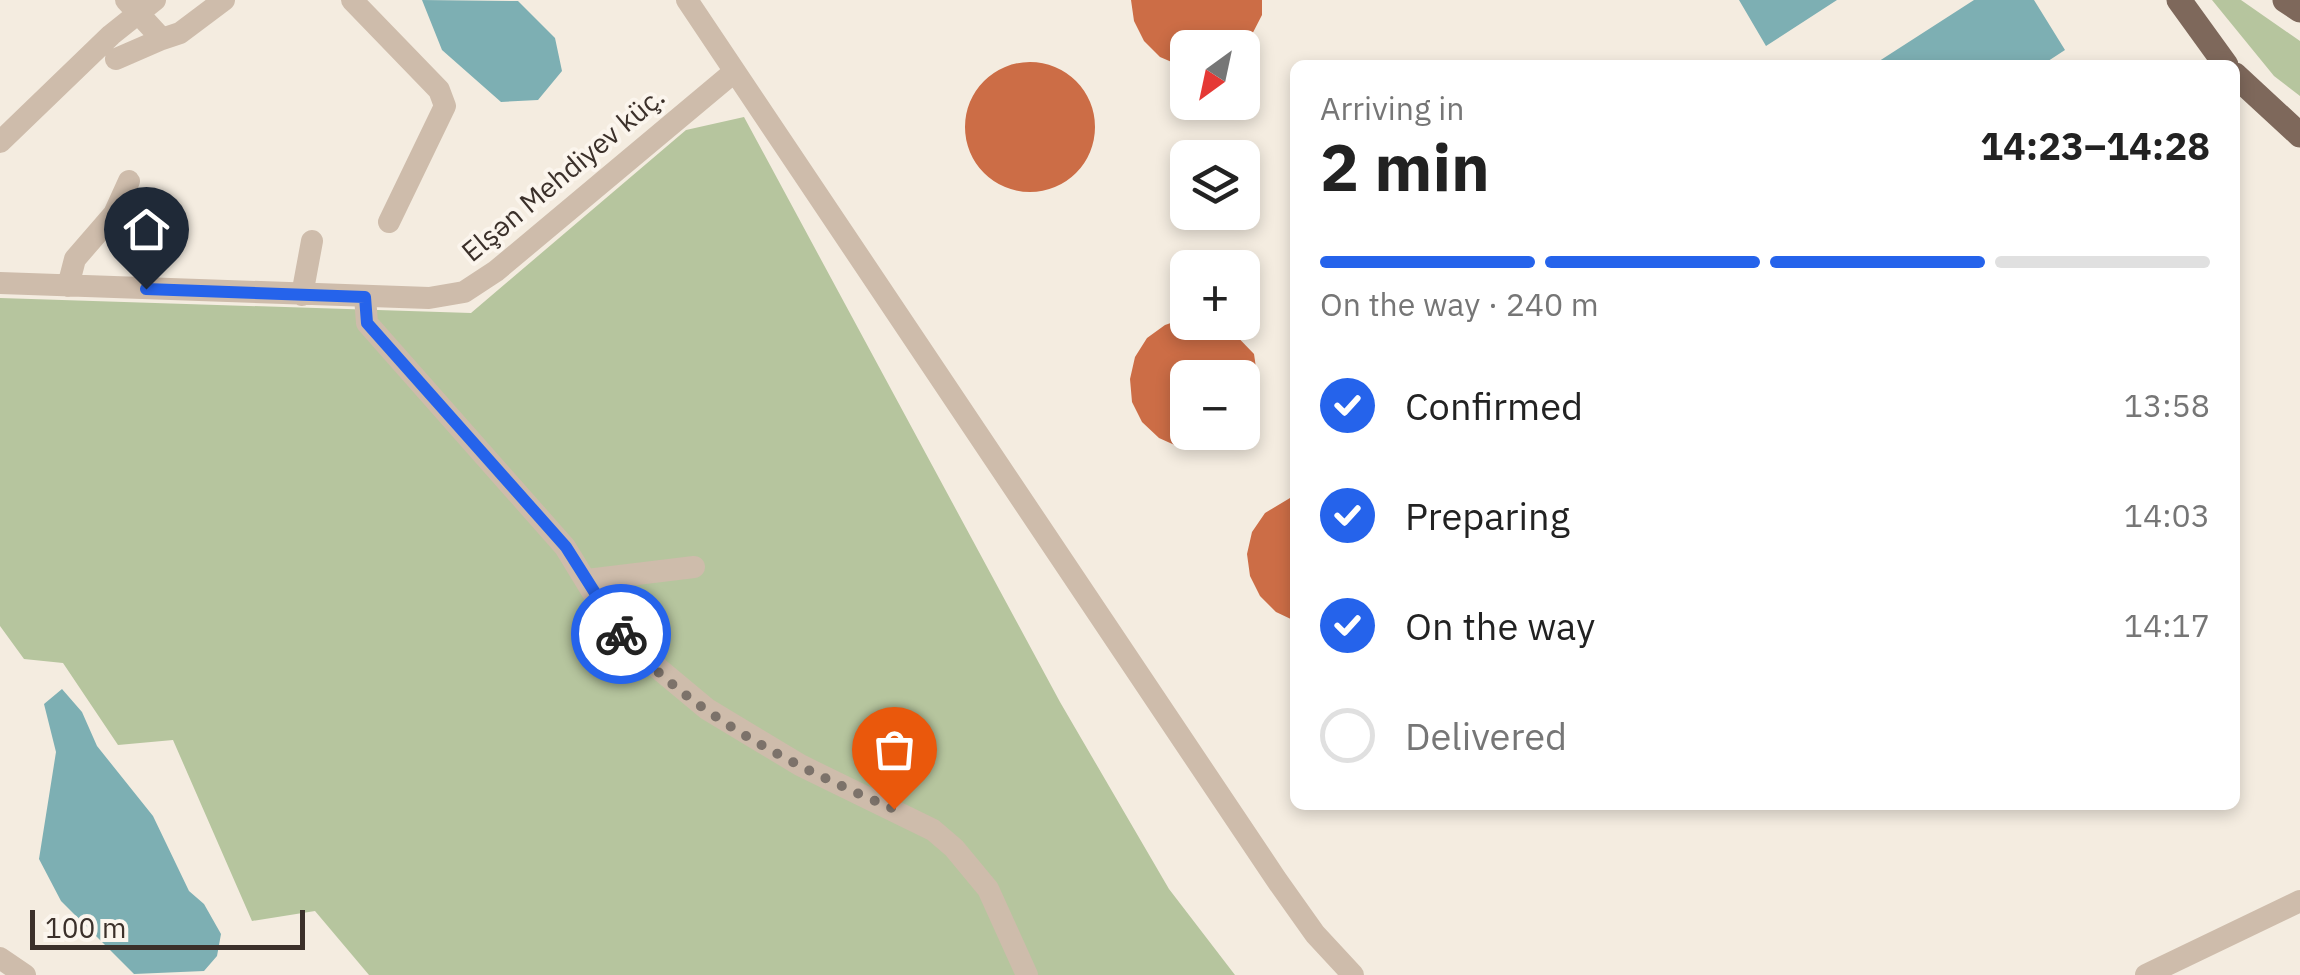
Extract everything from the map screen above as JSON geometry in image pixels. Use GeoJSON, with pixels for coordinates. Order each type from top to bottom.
{"type":"FeatureCollection","features":[{"type":"Feature","properties":{"kind":"main road"},"geometry":{"type":"LineString","coordinates":[[2179,0],[2222,60]]}},
{"type":"Feature","properties":{"kind":"main road"},"geometry":{"type":"LineString","coordinates":[[2285,0],[2300,10]]}},
{"type":"Feature","properties":{"kind":"main road"},"geometry":{"type":"LineString","coordinates":[[2240,80],[2300,135]]}},
{"type":"Feature","properties":{"kind":"street"},"geometry":{"type":"LineString","coordinates":[[116,59],[180,33],[224,0]]}},
{"type":"Feature","properties":{"kind":"street"},"geometry":{"type":"LineString","coordinates":[[352,0],[439,90],[445,106],[389,222]]}},
{"type":"Feature","properties":{"kind":"street"},"geometry":{"type":"LineString","coordinates":[[686,0],[1276,880],[1314,934],[1353,975]]}},
{"type":"Feature","properties":{"kind":"street"},"geometry":{"type":"LineString","coordinates":[[0,142],[139,4],[162,39]]}},
{"type":"Feature","properties":{"kind":"street","name":"Elşən Mehdiyev küç."},"geometry":{"type":"LineString","coordinates":[[0,282],[365,297],[440,297],[475,287],[734,72]]}},
{"type":"Feature","properties":{"kind":"street"},"geometry":{"type":"LineString","coordinates":[[68,286],[75,259],[114,214],[128,181]]}},
{"type":"Feature","properties":{"kind":"street"},"geometry":{"type":"LineString","coordinates":[[302,295],[312,242]]}},
{"type":"Feature","properties":{"kind":"street"},"geometry":{"type":"LineString","coordinates":[[365,297],[367,323],[566,547],[612,624],[670,682],[800,765],[894,809],[954,848],[988,889],[1026,975]]}},
{"type":"Feature","properties":{"kind":"street"},"geometry":{"type":"LineString","coordinates":[[588,580],[694,567]]}},
{"type":"Feature","properties":{"kind":"street"},"geometry":{"type":"LineString","coordinates":[[2146,975],[2184,967],[2300,901]]}},
{"type":"Feature","properties":{"kind":"street"},"geometry":{"type":"LineString","coordinates":[[0,958],[26,975]]}},
{"type":"Feature","properties":{"kind":"green space"},"geometry":{"type":"Polygon","coordinates":[[[2212,0],[2241,0],[2300,41],[2300,96],[2274,76],[2212,0]]]}},
{"type":"Feature","properties":{"kind":"green space"},"geometry":{"type":"Polygon","coordinates":[[[744,117],[1060,702],[1169,889],[1235,975],[369,975],[315,911],[252,921],[173,740],[118,745],[63,663],[24,659],[0,626],[0,298],[471,313],[686,130],[744,117]]]}},
{"type":"Feature","properties":{"kind":"water"},"geometry":{"type":"Polygon","coordinates":[[[422,0],[518,1],[555,38],[562,71],[538,100],[501,102],[442,50],[422,0]]]}},
{"type":"Feature","properties":{"kind":"water"},"geometry":{"type":"Polygon","coordinates":[[[1739,0],[1837,0],[1766,46],[1739,0]]]}},
{"type":"Feature","properties":{"kind":"water"},"geometry":{"type":"Polygon","coordinates":[[[1974,0],[2034,0],[2065,50],[2050,60],[1881,60],[1974,0]]]}},
{"type":"Feature","properties":{"kind":"water"},"geometry":{"type":"Polygon","coordinates":[[[62,689],[82,712],[97,746],[153,816],[189,891],[204,904],[221,934],[217,956],[204,971],[134,974],[61,901],[39,859],[56,752],[44,704],[62,689]]]}},
{"type":"Feature","properties":{"kind":"building"},"geometry":{"type":"Polygon","coordinates":[[[1131,0],[1262,0],[1262,15],[1254,30],[1170,30],[1170,61],[1144,41],[1134,21],[1131,0]]]}},
{"type":"Feature","properties":{"kind":"building"},"geometry":{"type":"Polygon","coordinates":[[[1030,62],[1055,67],[1076,81],[1090,102],[1095,127],[1090,152],[1076,173],[1055,187],[1030,192],[1005,187],[984,173],[970,152],[965,127],[970,102],[984,81],[1005,67],[1030,62]]]}},
{"type":"Feature","properties":{"kind":"building"},"geometry":{"type":"Polygon","coordinates":[[[1170,323],[1170,340],[1240,340],[1255,360],[1170,360],[1170,443],[1142,422],[1132,402],[1130,379],[1135,357],[1147,338],[1170,323]]]}},
{"type":"Feature","properties":{"kind":"building"},"geometry":{"type":"Polygon","coordinates":[[[1290,498],[1290,619],[1276,612],[1260,596],[1250,576],[1247,554],[1252,532],[1265,513],[1290,498]]]}},
{"type":"Feature","properties":{"kind":"way so far"},"geometry":{"type":"LineString","coordinates":[[621,634],[670,682],[707,709],[800,765],[894,809]]}},
{"type":"Feature","properties":{"kind":"route"},"geometry":{"type":"LineString","coordinates":[[146,289],[365,297],[367,323],[566,547],[621,634]]}}]}
